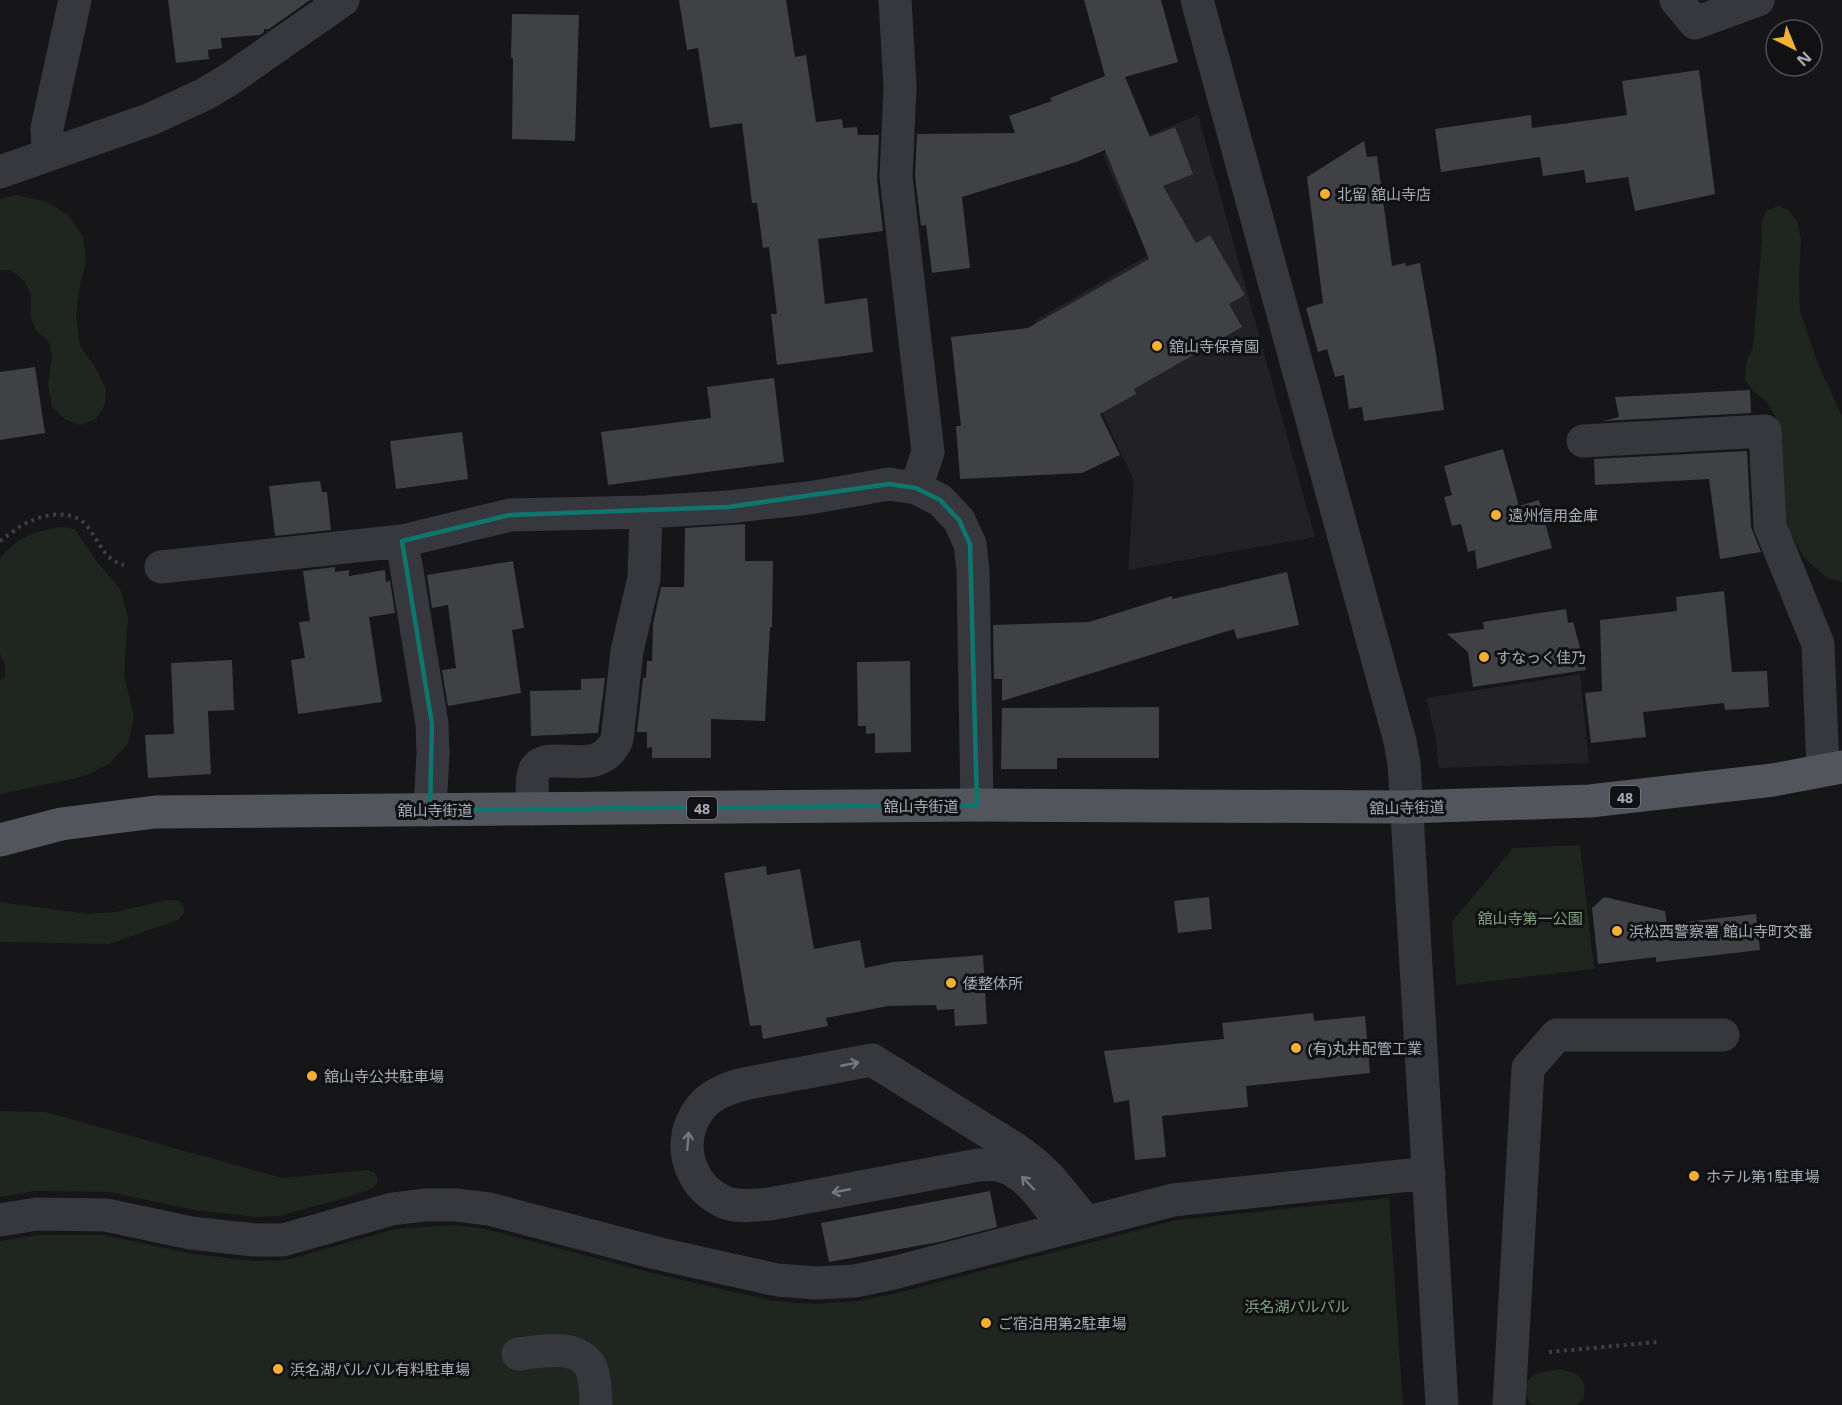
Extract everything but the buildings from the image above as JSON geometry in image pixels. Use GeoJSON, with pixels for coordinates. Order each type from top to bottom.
{"type":"FeatureCollection","features":[{"type":"Feature","properties":{"kind":"main road","name":"舘山寺街道"},"geometry":{"type":"LineString","coordinates":[[0,840],[61,824],[155,812],[977,806],[1406,807],[1590,801],[1773,780],[1832,768]]}},
{"type":"Feature","properties":{"kind":"street"},"geometry":{"type":"LineString","coordinates":[[48,155],[47,128],[75,0]]}},
{"type":"Feature","properties":{"kind":"street"},"geometry":{"type":"LineString","coordinates":[[0,172],[151,119],[205,94],[344,0]]}},
{"type":"Feature","properties":{"kind":"street"},"geometry":{"type":"LineString","coordinates":[[895,0],[900,87],[896,177],[928,452],[916,488]]}},
{"type":"Feature","properties":{"kind":"street"},"geometry":{"type":"LineString","coordinates":[[1197,0],[1395,718],[1404,763],[1442,1405]]}},
{"type":"Feature","properties":{"kind":"street"},"geometry":{"type":"LineString","coordinates":[[1676,0],[1695,23],[1758,0]]}},
{"type":"Feature","properties":{"kind":"street"},"geometry":{"type":"LineString","coordinates":[[1583,441],[1765,431],[1770,526],[1818,644],[1832,768]]}},
{"type":"Feature","properties":{"kind":"street"},"geometry":{"type":"LineString","coordinates":[[160,567],[402,541],[510,515],[646,512],[728,507],[809,498],[890,484],[916,488],[940,500],[959,520],[970,544],[973,571],[977,806]]}},
{"type":"Feature","properties":{"kind":"street"},"geometry":{"type":"LineString","coordinates":[[533,809],[533,774],[537,766],[544,762],[592,761],[604,758],[612,751],[616,740],[627,651],[644,578],[646,512]]}},
{"type":"Feature","properties":{"kind":"street"},"geometry":{"type":"LineString","coordinates":[[402,541],[432,724],[430,810]]}},
{"type":"Feature","properties":{"kind":"street"},"geometry":{"type":"LineString","coordinates":[[1509,1405],[1528,1068],[1557,1035],[1723,1035]]}},
{"type":"Feature","properties":{"kind":"street"},"geometry":{"type":"LineString","coordinates":[[872,1060],[1033,1162],[1050,1178],[1075,1225],[1017,1172],[998,1165],[978,1165],[770,1204],[746,1206],[725,1202],[707,1191],[694,1175],[687,1155],[687,1133],[696,1114],[710,1098],[729,1089],[872,1060]]}},
{"type":"Feature","properties":{"kind":"street"},"geometry":{"type":"LineString","coordinates":[[0,1220],[37,1214],[106,1215],[191,1233],[254,1240],[284,1240],[392,1209],[424,1205],[456,1205],[489,1209],[656,1253],[777,1280],[816,1283],[855,1281],[893,1273],[1173,1200],[1429,1173]]}},
{"type":"Feature","properties":{"kind":"street"},"geometry":{"type":"LineString","coordinates":[[518,1354],[563,1351],[578,1354],[589,1364],[596,1405]]}},
{"type":"Feature","properties":{"kind":"path"},"geometry":{"type":"LineString","coordinates":[[0,542],[31,520],[72,515],[81,519],[88,526],[106,555],[114,562],[125,566],[160,567]]}},
{"type":"Feature","properties":{"kind":"path"},"geometry":{"type":"LineString","coordinates":[[1511,1356],[1658,1342]]}},
{"type":"Feature","properties":{"kind":"highlighted area"},"geometry":{"type":"Polygon","coordinates":[[[889,484],[916,488],[940,500],[959,520],[970,544],[977,805],[430,810],[432,724],[402,541],[510,515],[728,507],[889,484]]]}},
{"type":"Feature","properties":{"kind":"shaded area","name":"舘山寺保育園"},"geometry":{"type":"Polygon","coordinates":[[[1198,115],[1315,537],[1128,570],[1134,481],[1083,372],[1074,376],[1034,321],[1152,253],[1122,201],[1103,154],[1198,115]]]}},
{"type":"Feature","properties":{"kind":"shaded area"},"geometry":{"type":"Polygon","coordinates":[[[1580,674],[1589,763],[1439,768],[1435,734],[1426,698],[1580,674]]]}},
{"type":"Feature","properties":{"kind":"green space"},"geometry":{"type":"Polygon","coordinates":[[[17,195],[48,202],[69,216],[83,237],[86,262],[79,290],[76,317],[80,346],[97,370],[106,390],[105,405],[96,419],[80,425],[66,420],[52,407],[48,385],[52,356],[48,340],[36,331],[31,318],[31,295],[25,282],[11,270],[0,270],[0,199],[17,195]]]}},
{"type":"Feature","properties":{"kind":"green space"},"geometry":{"type":"Polygon","coordinates":[[[1778,206],[1788,210],[1797,221],[1801,239],[1800,311],[1818,364],[1842,416],[1842,582],[1826,577],[1804,558],[1790,532],[1783,509],[1779,432],[1776,418],[1766,401],[1754,392],[1745,380],[1746,363],[1753,347],[1762,240],[1761,226],[1766,211],[1778,206]]]}},
{"type":"Feature","properties":{"kind":"green space"},"geometry":{"type":"Polygon","coordinates":[[[63,527],[74,529],[97,562],[120,589],[128,617],[124,675],[134,717],[128,744],[109,764],[85,776],[0,794],[0,681],[5,676],[5,664],[0,654],[0,558],[28,536],[44,530],[63,527]]]}},
{"type":"Feature","properties":{"kind":"green space","name":"舘山寺第一公園"},"geometry":{"type":"Polygon","coordinates":[[[1580,845],[1594,969],[1456,985],[1452,922],[1513,848],[1580,845]]]}},
{"type":"Feature","properties":{"kind":"green space"},"geometry":{"type":"Polygon","coordinates":[[[168,900],[179,901],[184,907],[184,913],[178,920],[109,944],[0,942],[0,902],[88,914],[115,912],[168,900]]]}},
{"type":"Feature","properties":{"kind":"green space"},"geometry":{"type":"Polygon","coordinates":[[[0,1111],[45,1112],[282,1178],[368,1170],[375,1173],[378,1181],[374,1187],[365,1192],[280,1216],[255,1217],[195,1210],[109,1192],[35,1191],[0,1197],[0,1111]]]}},
{"type":"Feature","properties":{"kind":"green space","name":"浜名湖パルパル"},"geometry":{"type":"Polygon","coordinates":[[[1389,1198],[1403,1405],[0,1405],[0,1241],[38,1235],[104,1235],[188,1253],[252,1261],[286,1260],[395,1229],[455,1225],[485,1229],[652,1273],[774,1301],[816,1304],[858,1301],[897,1293],[1177,1220],[1389,1198]]]}},
{"type":"Feature","properties":{"kind":"green space"},"geometry":{"type":"Polygon","coordinates":[[[1559,1369],[1572,1372],[1580,1378],[1584,1386],[1583,1400],[1576,1405],[1533,1405],[1530,1403],[1526,1392],[1526,1382],[1535,1374],[1559,1369]]]}},
{"type":"Feature","properties":{"kind":"place","name":"北留 舘山寺店"},"geometry":{"type":"Point","coordinates":[1325,194]}},
{"type":"Feature","properties":{"kind":"place","name":"舘山寺保育園"},"geometry":{"type":"Point","coordinates":[1157,346]}},
{"type":"Feature","properties":{"kind":"place","name":"遠州信用金庫"},"geometry":{"type":"Point","coordinates":[1496,515]}},
{"type":"Feature","properties":{"kind":"place","name":"すなっく佳乃"},"geometry":{"type":"Point","coordinates":[1484,657]}},
{"type":"Feature","properties":{"kind":"place","name":"浜松西警察署 館山寺町交番"},"geometry":{"type":"Point","coordinates":[1617,931]}},
{"type":"Feature","properties":{"kind":"place","name":"倭整体所"},"geometry":{"type":"Point","coordinates":[951,983]}},
{"type":"Feature","properties":{"kind":"place","name":"(有)丸井配管工業"},"geometry":{"type":"Point","coordinates":[1296,1048]}},
{"type":"Feature","properties":{"kind":"place","name":"舘山寺公共駐車場"},"geometry":{"type":"Point","coordinates":[312,1076]}},
{"type":"Feature","properties":{"kind":"place","name":"ホテル第1駐車場"},"geometry":{"type":"Point","coordinates":[1694,1176]}},
{"type":"Feature","properties":{"kind":"place","name":"ご宿泊用第2駐車場"},"geometry":{"type":"Point","coordinates":[986,1323]}},
{"type":"Feature","properties":{"kind":"place","name":"浜名湖パルパル有料駐車場"},"geometry":{"type":"Point","coordinates":[278,1369]}}]}
